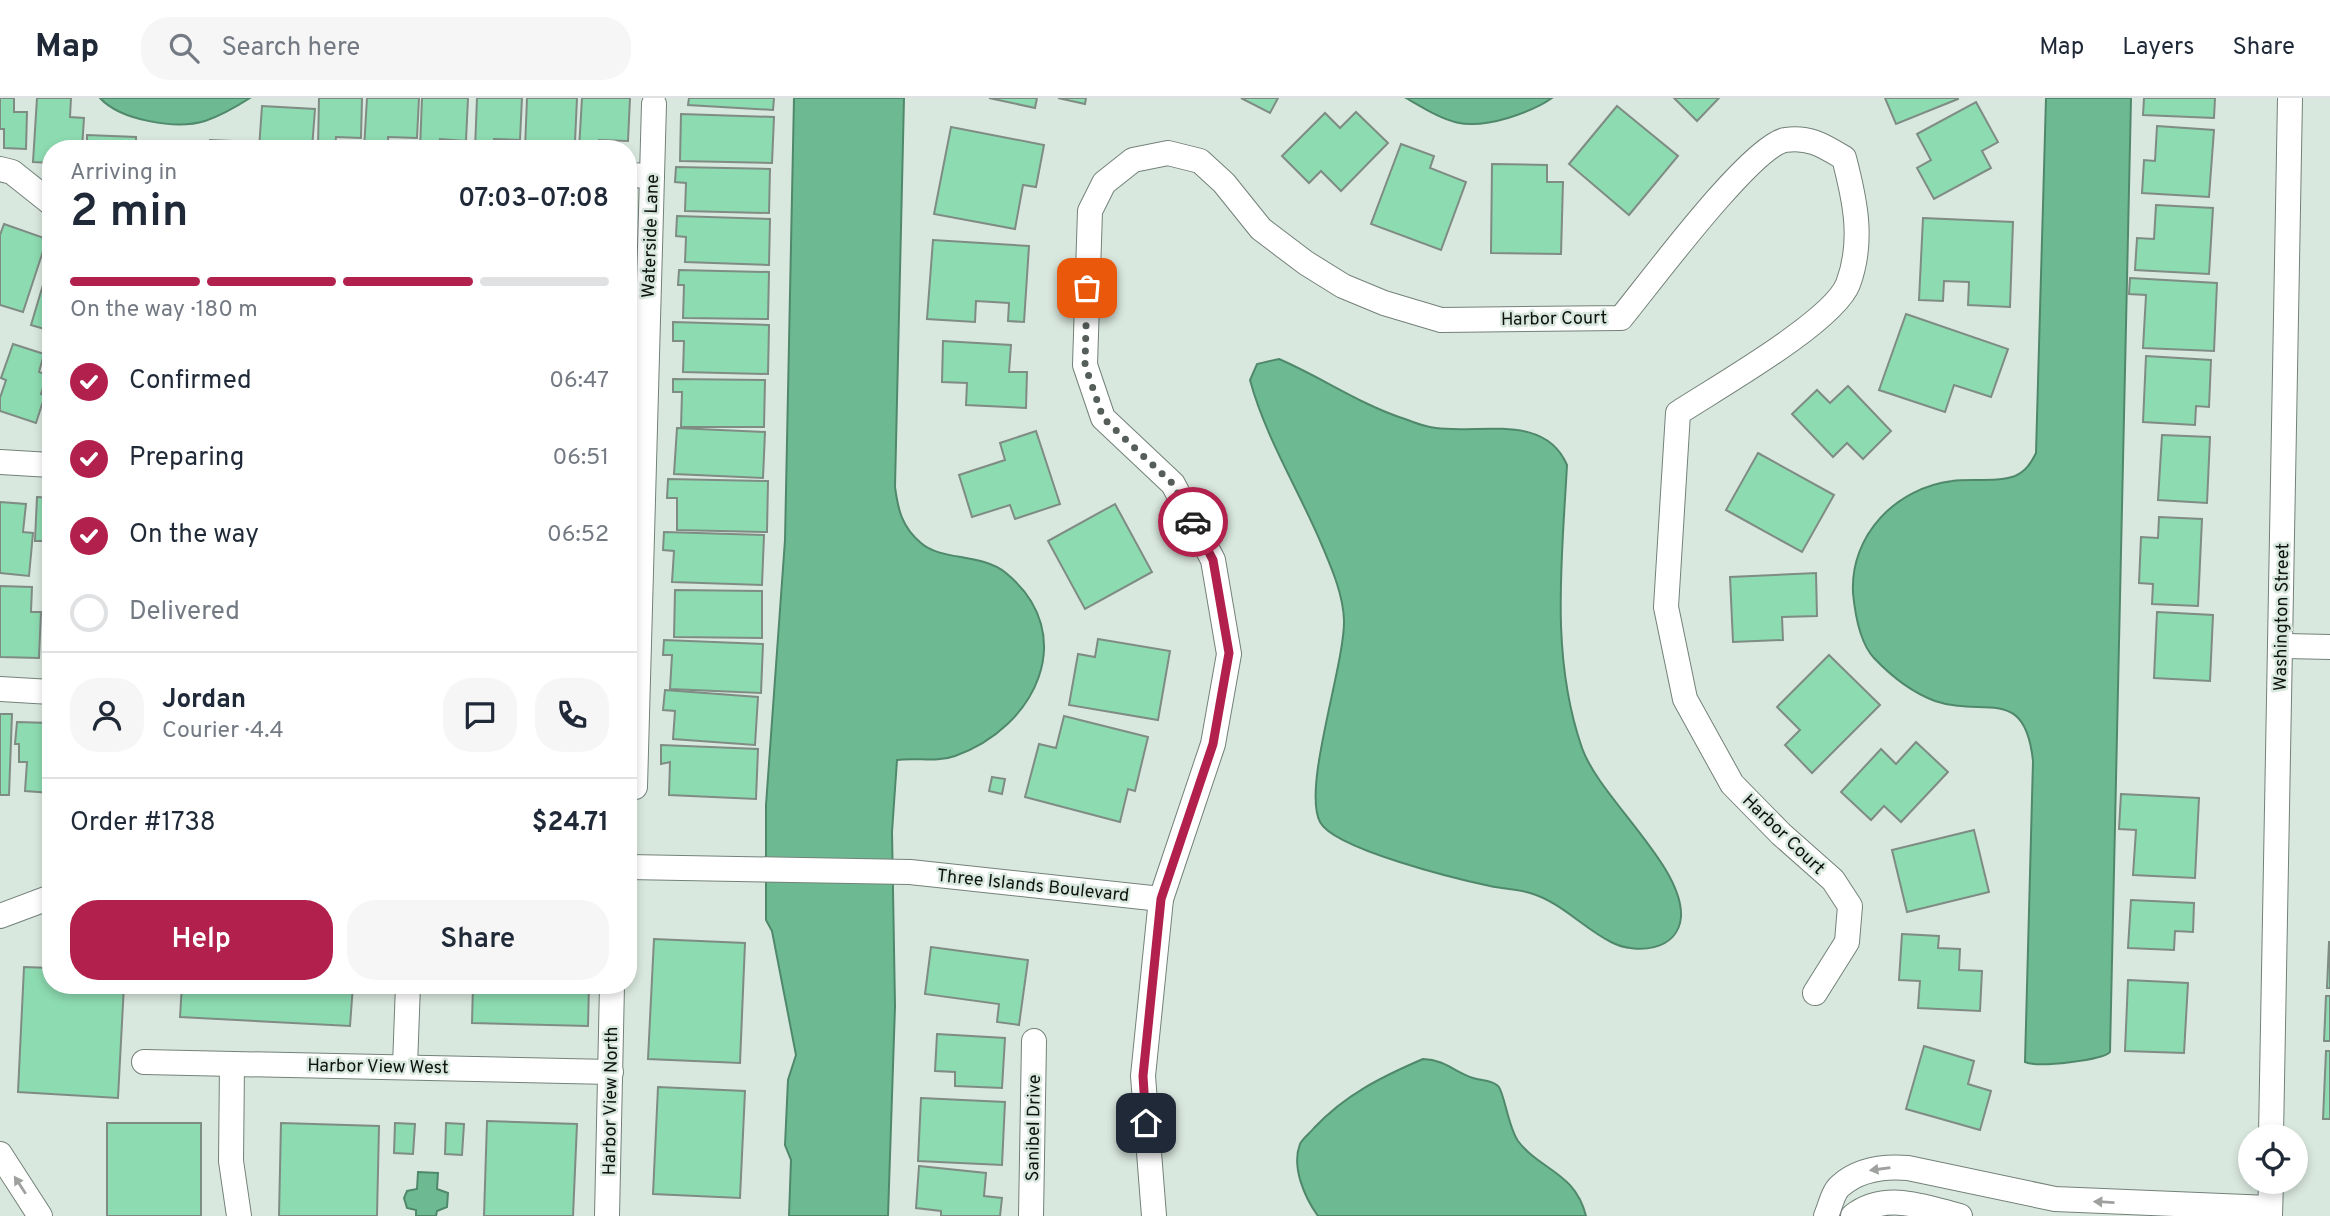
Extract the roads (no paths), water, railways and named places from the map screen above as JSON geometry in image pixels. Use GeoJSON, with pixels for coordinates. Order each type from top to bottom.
{"type":"FeatureCollection","features":[{"type":"Feature","properties":{"kind":"street","name":"Washington Street"},"geometry":{"type":"LineString","coordinates":[[2272,1124],[2290,98]]}},
{"type":"Feature","properties":{"kind":"street","name":"Waterside Lane"},"geometry":{"type":"LineString","coordinates":[[637,403],[640,176],[654,104]]}},
{"type":"Feature","properties":{"kind":"street","name":"Harbor Court"},"geometry":{"type":"LineString","coordinates":[[1161,899],[1213,744],[1229,653],[1213,560],[1173,484],[1103,418],[1085,365],[1090,211],[1104,183],[1133,160],[1168,153],[1200,161],[1224,184],[1261,229],[1306,263],[1343,286],[1384,303],[1441,320],[1621,318],[1751,162],[1782,140],[1812,139],[1844,158],[1857,211],[1856,246],[1847,286],[1821,317],[1678,413],[1666,607],[1685,699],[1732,784],[1781,835],[1832,880],[1850,906],[1847,943],[1815,993]]}},
{"type":"Feature","properties":{"kind":"street"},"geometry":{"type":"LineString","coordinates":[[0,169],[12,172],[42,196]]}},
{"type":"Feature","properties":{"kind":"street"},"geometry":{"type":"LineString","coordinates":[[0,463],[42,465]]}},
{"type":"Feature","properties":{"kind":"street"},"geometry":{"type":"LineString","coordinates":[[2280,646],[2330,647]]}},
{"type":"Feature","properties":{"kind":"street"},"geometry":{"type":"LineString","coordinates":[[0,689],[42,691]]}},
{"type":"Feature","properties":{"kind":"street","name":"Three Islands Boulevard"},"geometry":{"type":"LineString","coordinates":[[637,867],[910,872],[1161,899]]}},
{"type":"Feature","properties":{"kind":"street"},"geometry":{"type":"LineString","coordinates":[[1154,1216],[1143,1076],[1161,899]]}},
{"type":"Feature","properties":{"kind":"street"},"geometry":{"type":"LineString","coordinates":[[0,916],[42,900]]}},
{"type":"Feature","properties":{"kind":"street"},"geometry":{"type":"LineString","coordinates":[[405,1066],[408,994]]}},
{"type":"Feature","properties":{"kind":"street","name":"Harbor View North"},"geometry":{"type":"LineString","coordinates":[[607,1216],[612,994]]}},
{"type":"Feature","properties":{"kind":"street","name":"Sanibel Drive"},"geometry":{"type":"LineString","coordinates":[[1031,1216],[1034,1041]]}},
{"type":"Feature","properties":{"kind":"street","name":"Harbor View West"},"geometry":{"type":"LineString","coordinates":[[144,1062],[611,1072]]}},
{"type":"Feature","properties":{"kind":"street"},"geometry":{"type":"LineString","coordinates":[[232,1064],[231,1161],[239,1216]]}},
{"type":"Feature","properties":{"kind":"street"},"geometry":{"type":"LineString","coordinates":[[0,1154],[40,1216]]}},
{"type":"Feature","properties":{"kind":"street"},"geometry":{"type":"LineString","coordinates":[[1826,1216],[1838,1187],[1871,1169],[1886,1167],[1908,1168],[2055,1199],[2270,1212],[2271,1194]]}},
{"type":"Feature","properties":{"kind":"street"},"geometry":{"type":"LineString","coordinates":[[1853,1216],[1872,1206],[1889,1202],[1961,1216]]}}]}
